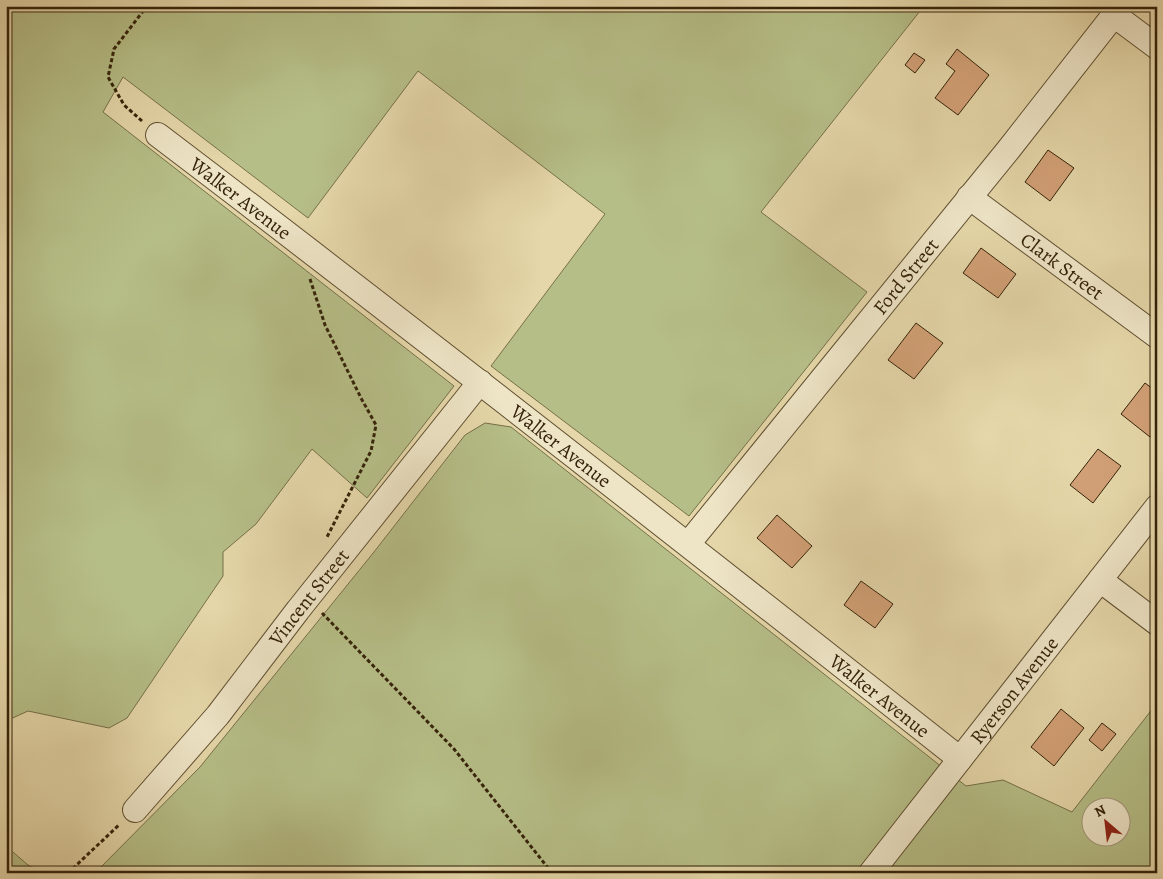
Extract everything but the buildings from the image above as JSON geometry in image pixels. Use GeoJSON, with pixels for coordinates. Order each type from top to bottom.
{"type":"FeatureCollection","features":[{"type":"Feature","properties":{"kind":"street"},"geometry":{"type":"LineString","coordinates":[[1118,11],[1157,47]]}},
{"type":"Feature","properties":{"kind":"street","name":"Ford Street"},"geometry":{"type":"LineString","coordinates":[[688,544],[1118,11]]}},
{"type":"Feature","properties":{"kind":"street","name":"Walker Avenue"},"geometry":{"type":"LineString","coordinates":[[158,135],[480,382],[960,759]]}},
{"type":"Feature","properties":{"kind":"street","name":"Clark Street"},"geometry":{"type":"LineString","coordinates":[[969,197],[1157,336]]}},
{"type":"Feature","properties":{"kind":"street","name":"Vincent Street"},"geometry":{"type":"LineString","coordinates":[[135,810],[218,715],[308,598],[480,382]]}},
{"type":"Feature","properties":{"kind":"street","name":"Ryerson Avenue"},"geometry":{"type":"LineString","coordinates":[[871,873],[1157,507]]}},
{"type":"Feature","properties":{"kind":"street"},"geometry":{"type":"LineString","coordinates":[[1100,580],[1157,623]]}},
{"type":"Feature","properties":{"kind":"path"},"geometry":{"type":"LineString","coordinates":[[147,6],[114,49],[108,77],[124,105],[158,135]]}},
{"type":"Feature","properties":{"kind":"path"},"geometry":{"type":"LineString","coordinates":[[309,278],[325,325],[360,398],[376,425],[371,451],[323,544]]}},
{"type":"Feature","properties":{"kind":"path"},"geometry":{"type":"LineString","coordinates":[[308,598],[454,749],[552,873]]}},
{"type":"Feature","properties":{"kind":"path"},"geometry":{"type":"LineString","coordinates":[[68,873],[135,810]]}},
{"type":"Feature","properties":{"kind":"green space"},"geometry":{"type":"Polygon","coordinates":[[[6,6],[924,6],[761,212],[867,292],[689,516],[491,366],[605,214],[418,71],[308,218],[123,77],[103,112],[454,386],[367,498],[312,449],[256,524],[223,552],[223,576],[127,718],[109,728],[28,711],[6,721],[6,6]]]}},
{"type":"Feature","properties":{"kind":"green space"},"geometry":{"type":"Polygon","coordinates":[[[485,423],[511,427],[966,786],[1003,780],[1072,812],[1080,802],[1080,846],[1130,846],[1130,796],[1084,796],[1157,703],[1157,873],[95,873],[200,767],[374,552],[465,435],[485,423]]]}},
{"type":"Feature","properties":{"kind":"green space"},"geometry":{"type":"Polygon","coordinates":[[[6,846],[28,865],[43,873],[6,873],[6,846]]]}}]}
